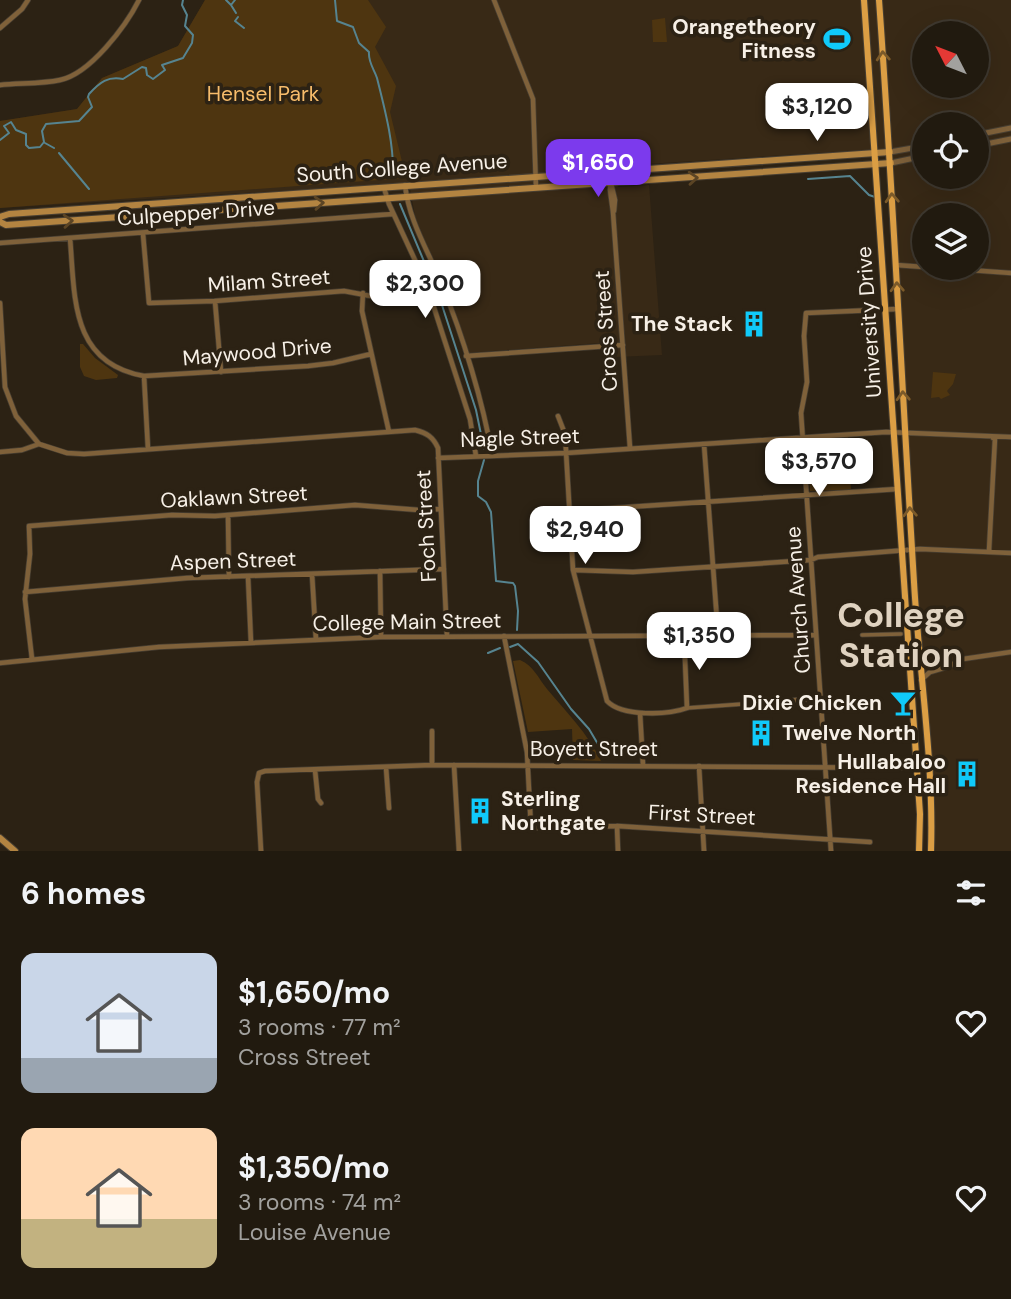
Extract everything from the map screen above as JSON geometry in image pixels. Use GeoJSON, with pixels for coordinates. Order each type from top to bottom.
{"type":"FeatureCollection","features":[{"type":"Feature","properties":{"kind":"main road","name":"University Drive"},"geometry":{"type":"LineString","coordinates":[[864,0],[899,488],[920,814],[919,851]]}},
{"type":"Feature","properties":{"kind":"main road","name":"University Drive"},"geometry":{"type":"LineString","coordinates":[[879,0],[891,163],[920,681],[928,768],[930,851]]}},
{"type":"Feature","properties":{"kind":"main road","name":"South College Avenue"},"geometry":{"type":"LineString","coordinates":[[0,216],[890,152]]}},
{"type":"Feature","properties":{"kind":"main road"},"geometry":{"type":"LineString","coordinates":[[730,163],[731,175]]}},
{"type":"Feature","properties":{"kind":"main road","name":"South College Avenue"},"geometry":{"type":"LineString","coordinates":[[0,222],[6,225],[891,163]]}},
{"type":"Feature","properties":{"kind":"main road"},"geometry":{"type":"LineString","coordinates":[[469,181],[470,192]]}},
{"type":"Feature","properties":{"kind":"main road"},"geometry":{"type":"LineString","coordinates":[[226,198],[227,210]]}},
{"type":"Feature","properties":{"kind":"main road"},"geometry":{"type":"LineString","coordinates":[[0,838],[15,851]]}},
{"type":"Feature","properties":{"kind":"street"},"geometry":{"type":"LineString","coordinates":[[0,28],[22,9],[28,0]]}},
{"type":"Feature","properties":{"kind":"street"},"geometry":{"type":"LineString","coordinates":[[0,85],[59,81],[70,76],[110,44],[139,0]]}},
{"type":"Feature","properties":{"kind":"street"},"geometry":{"type":"LineString","coordinates":[[494,0],[533,99],[536,188]]}},
{"type":"Feature","properties":{"kind":"street"},"geometry":{"type":"LineString","coordinates":[[989,132],[1011,128]]}},
{"type":"Feature","properties":{"kind":"street"},"geometry":{"type":"LineString","coordinates":[[989,143],[1011,139]]}},
{"type":"Feature","properties":{"kind":"street"},"geometry":{"type":"LineString","coordinates":[[890,152],[912,148]]}},
{"type":"Feature","properties":{"kind":"street"},"geometry":{"type":"LineString","coordinates":[[891,163],[912,159]]}},
{"type":"Feature","properties":{"kind":"street","name":"Cross Street"},"geometry":{"type":"LineString","coordinates":[[611,171],[616,206],[613,212],[631,448]]}},
{"type":"Feature","properties":{"kind":"street"},"geometry":{"type":"LineString","coordinates":[[405,186],[416,226],[445,293],[466,356],[486,422],[492,455]]}},
{"type":"Feature","properties":{"kind":"street"},"geometry":{"type":"LineString","coordinates":[[384,187],[386,199],[419,266],[431,298],[470,419],[476,456]]}},
{"type":"Feature","properties":{"kind":"street","name":"Culpepper Drive"},"geometry":{"type":"LineString","coordinates":[[0,243],[393,214]]}},
{"type":"Feature","properties":{"kind":"street","name":"Milam Street"},"geometry":{"type":"LineString","coordinates":[[143,234],[149,303],[345,291],[403,302],[418,302],[431,298]]}},
{"type":"Feature","properties":{"kind":"street"},"geometry":{"type":"LineString","coordinates":[[70,238],[77,316],[85,337],[106,360],[124,371],[144,376],[148,449]]}},
{"type":"Feature","properties":{"kind":"street"},"geometry":{"type":"LineString","coordinates":[[896,265],[912,266]]}},
{"type":"Feature","properties":{"kind":"street"},"geometry":{"type":"LineString","coordinates":[[989,271],[1011,272]]}},
{"type":"Feature","properties":{"kind":"street"},"geometry":{"type":"LineString","coordinates":[[363,293],[362,311],[389,432]]}},
{"type":"Feature","properties":{"kind":"street"},"geometry":{"type":"LineString","coordinates":[[215,301],[221,372]]}},
{"type":"Feature","properties":{"kind":"street"},"geometry":{"type":"LineString","coordinates":[[0,303],[5,387],[16,416],[39,444]]}},
{"type":"Feature","properties":{"kind":"street","name":"Church Avenue"},"geometry":{"type":"LineString","coordinates":[[831,851],[801,408],[807,382],[804,336],[806,313],[898,309]]}},
{"type":"Feature","properties":{"kind":"street"},"geometry":{"type":"LineString","coordinates":[[466,356],[623,345]]}},
{"type":"Feature","properties":{"kind":"street","name":"Maywood Drive"},"geometry":{"type":"LineString","coordinates":[[144,376],[333,363],[371,354]]}},
{"type":"Feature","properties":{"kind":"street"},"geometry":{"type":"LineString","coordinates":[[558,415],[565,434],[573,570],[607,701],[618,710],[640,713],[821,698]]}},
{"type":"Feature","properties":{"kind":"street","name":"Nagle Street"},"geometry":{"type":"LineString","coordinates":[[0,452],[16,451],[39,444],[78,454],[415,430],[429,434],[435,440],[438,458],[894,433],[979,436]]}},
{"type":"Feature","properties":{"kind":"street"},"geometry":{"type":"LineString","coordinates":[[979,436],[1011,437]]}},
{"type":"Feature","properties":{"kind":"street"},"geometry":{"type":"LineString","coordinates":[[979,436],[995,438],[989,551]]}},
{"type":"Feature","properties":{"kind":"street"},"geometry":{"type":"LineString","coordinates":[[704,444],[718,635]]}},
{"type":"Feature","properties":{"kind":"street","name":"Foch Street"},"geometry":{"type":"LineString","coordinates":[[438,458],[447,636]]}},
{"type":"Feature","properties":{"kind":"street"},"geometry":{"type":"LineString","coordinates":[[568,511],[899,488]]}},
{"type":"Feature","properties":{"kind":"street","name":"Oaklawn Street"},"geometry":{"type":"LineString","coordinates":[[25,592],[30,554],[29,526],[355,505],[441,509]]}},
{"type":"Feature","properties":{"kind":"street"},"geometry":{"type":"LineString","coordinates":[[228,515],[229,577]]}},
{"type":"Feature","properties":{"kind":"street"},"geometry":{"type":"LineString","coordinates":[[573,570],[633,572],[811,561],[818,557],[912,550],[1011,553]]}},
{"type":"Feature","properties":{"kind":"street","name":"Aspen Street"},"geometry":{"type":"LineString","coordinates":[[25,592],[139,581],[444,569]]}},
{"type":"Feature","properties":{"kind":"street"},"geometry":{"type":"LineString","coordinates":[[380,571],[381,637]]}},
{"type":"Feature","properties":{"kind":"street"},"geometry":{"type":"LineString","coordinates":[[312,574],[316,640]]}},
{"type":"Feature","properties":{"kind":"street"},"geometry":{"type":"LineString","coordinates":[[248,576],[251,643]]}},
{"type":"Feature","properties":{"kind":"street"},"geometry":{"type":"LineString","coordinates":[[25,592],[32,659]]}},
{"type":"Feature","properties":{"kind":"street"},"geometry":{"type":"LineString","coordinates":[[862,635],[901,634]]}},
{"type":"Feature","properties":{"kind":"street"},"geometry":{"type":"LineString","coordinates":[[684,635],[687,708]]}},
{"type":"Feature","properties":{"kind":"street","name":"College Main Street"},"geometry":{"type":"LineString","coordinates":[[0,663],[159,647],[381,637],[816,635]]}},
{"type":"Feature","properties":{"kind":"street"},"geometry":{"type":"LineString","coordinates":[[503,636],[528,765]]}},
{"type":"Feature","properties":{"kind":"street"},"geometry":{"type":"LineString","coordinates":[[920,681],[930,672],[963,659],[1011,652]]}},
{"type":"Feature","properties":{"kind":"street"},"geometry":{"type":"LineString","coordinates":[[640,713],[643,765]]}},
{"type":"Feature","properties":{"kind":"street"},"geometry":{"type":"LineString","coordinates":[[432,731],[432,765]]}},
{"type":"Feature","properties":{"kind":"street","name":"Boyett Street"},"geometry":{"type":"LineString","coordinates":[[261,851],[257,782],[259,774],[265,771],[432,765],[928,768]]}},
{"type":"Feature","properties":{"kind":"street"},"geometry":{"type":"LineString","coordinates":[[454,765],[459,851]]}},
{"type":"Feature","properties":{"kind":"street","name":"First Street"},"geometry":{"type":"LineString","coordinates":[[528,765],[531,828],[617,826],[870,842]]}},
{"type":"Feature","properties":{"kind":"street"},"geometry":{"type":"LineString","coordinates":[[699,766],[704,851]]}},
{"type":"Feature","properties":{"kind":"street"},"geometry":{"type":"LineString","coordinates":[[386,767],[389,808]]}},
{"type":"Feature","properties":{"kind":"street"},"geometry":{"type":"LineString","coordinates":[[314,770],[318,799],[321,803]]}},
{"type":"Feature","properties":{"kind":"street"},"geometry":{"type":"LineString","coordinates":[[617,826],[618,851]]}},
{"type":"Feature","properties":{"kind":"shaded area"},"geometry":{"type":"Polygon","coordinates":[[[205,0],[1011,0],[1011,851],[934,851],[933,776],[911,517],[893,148],[616,166],[618,187],[649,185],[662,355],[615,357],[613,342],[467,353],[416,221],[409,183],[0,208],[0,121],[77,109],[102,78],[178,46],[205,0]]]}},
{"type":"Feature","properties":{"kind":"green space","name":"Hensel Park"},"geometry":{"type":"Polygon","coordinates":[[[205,0],[368,0],[386,27],[375,47],[396,86],[390,112],[406,178],[0,208],[0,121],[77,109],[102,78],[178,46],[205,0]]]}},
{"type":"Feature","properties":{"kind":"green space"},"geometry":{"type":"Polygon","coordinates":[[[665,18],[667,42],[653,42],[652,20],[665,18]]]}},
{"type":"Feature","properties":{"kind":"green space"},"geometry":{"type":"Polygon","coordinates":[[[80,344],[118,375],[117,378],[96,380],[84,376],[80,367],[80,344]]]}},
{"type":"Feature","properties":{"kind":"green space"},"geometry":{"type":"Polygon","coordinates":[[[933,372],[956,374],[947,391],[950,395],[941,399],[931,398],[933,372]]]}},
{"type":"Feature","properties":{"kind":"green space"},"geometry":{"type":"Polygon","coordinates":[[[848,437],[851,490],[810,491],[806,441],[848,437]]]}},
{"type":"Feature","properties":{"kind":"green space"},"geometry":{"type":"Polygon","coordinates":[[[520,660],[532,669],[576,723],[601,761],[573,760],[572,729],[528,732],[513,661],[520,660]]]}},
{"type":"Feature","properties":{"kind":"waterway"},"geometry":{"type":"LineString","coordinates":[[0,140],[9,133],[4,126],[11,122],[16,130],[26,134],[26,145],[29,148],[40,147],[44,142],[42,131],[46,124],[79,121],[92,107],[89,94],[101,83],[113,78],[123,79],[142,67],[146,68],[147,75],[153,79],[165,70],[162,65],[183,58],[192,43],[193,35],[185,26],[187,15],[182,5],[183,0]]}},
{"type":"Feature","properties":{"kind":"waterway"},"geometry":{"type":"LineString","coordinates":[[226,0],[231,5],[235,0]]}},
{"type":"Feature","properties":{"kind":"waterway"},"geometry":{"type":"LineString","coordinates":[[335,0],[337,21],[353,27],[359,43],[369,52],[388,127],[393,176]]}},
{"type":"Feature","properties":{"kind":"waterway"},"geometry":{"type":"LineString","coordinates":[[231,5],[236,13]]}},
{"type":"Feature","properties":{"kind":"waterway"},"geometry":{"type":"LineString","coordinates":[[238,17],[235,21],[244,28]]}},
{"type":"Feature","properties":{"kind":"waterway"},"geometry":{"type":"LineString","coordinates":[[45,143],[54,148]]}},
{"type":"Feature","properties":{"kind":"waterway"},"geometry":{"type":"LineString","coordinates":[[59,153],[89,189]]}},
{"type":"Feature","properties":{"kind":"waterway"},"geometry":{"type":"LineString","coordinates":[[808,179],[850,176],[869,195],[875,197]]}},
{"type":"Feature","properties":{"kind":"waterway"},"geometry":{"type":"LineString","coordinates":[[400,204],[441,302],[476,410],[484,449]]}},
{"type":"Feature","properties":{"kind":"waterway"},"geometry":{"type":"LineString","coordinates":[[484,460],[478,481],[478,496],[486,502],[491,512],[496,581],[513,583],[515,586],[517,630]]}},
{"type":"Feature","properties":{"kind":"waterway"},"geometry":{"type":"LineString","coordinates":[[510,647],[518,644],[538,662],[571,709],[589,729],[605,756]]}},
{"type":"Feature","properties":{"kind":"waterway"},"geometry":{"type":"LineString","coordinates":[[488,653],[500,648]]}},
{"type":"Feature","properties":{"kind":"place","name":"Orangetheory Fitness"},"geometry":{"type":"Point","coordinates":[837,39]}},
{"type":"Feature","properties":{"kind":"place","name":"The Stack"},"geometry":{"type":"Point","coordinates":[754,324]}},
{"type":"Feature","properties":{"kind":"place","name":"Dixie Chicken"},"geometry":{"type":"Point","coordinates":[903,703]}},
{"type":"Feature","properties":{"kind":"place","name":"Twelve North"},"geometry":{"type":"Point","coordinates":[761,733]}},
{"type":"Feature","properties":{"kind":"place","name":"Hullabaloo Residence Hall"},"geometry":{"type":"Point","coordinates":[967,774]}},
{"type":"Feature","properties":{"kind":"place","name":"Sterling Northgate"},"geometry":{"type":"Point","coordinates":[480,811]}},
{"type":"Feature","properties":{"kind":"district","name":"College Station"},"geometry":{"type":"Point","coordinates":[901,635]}}]}
